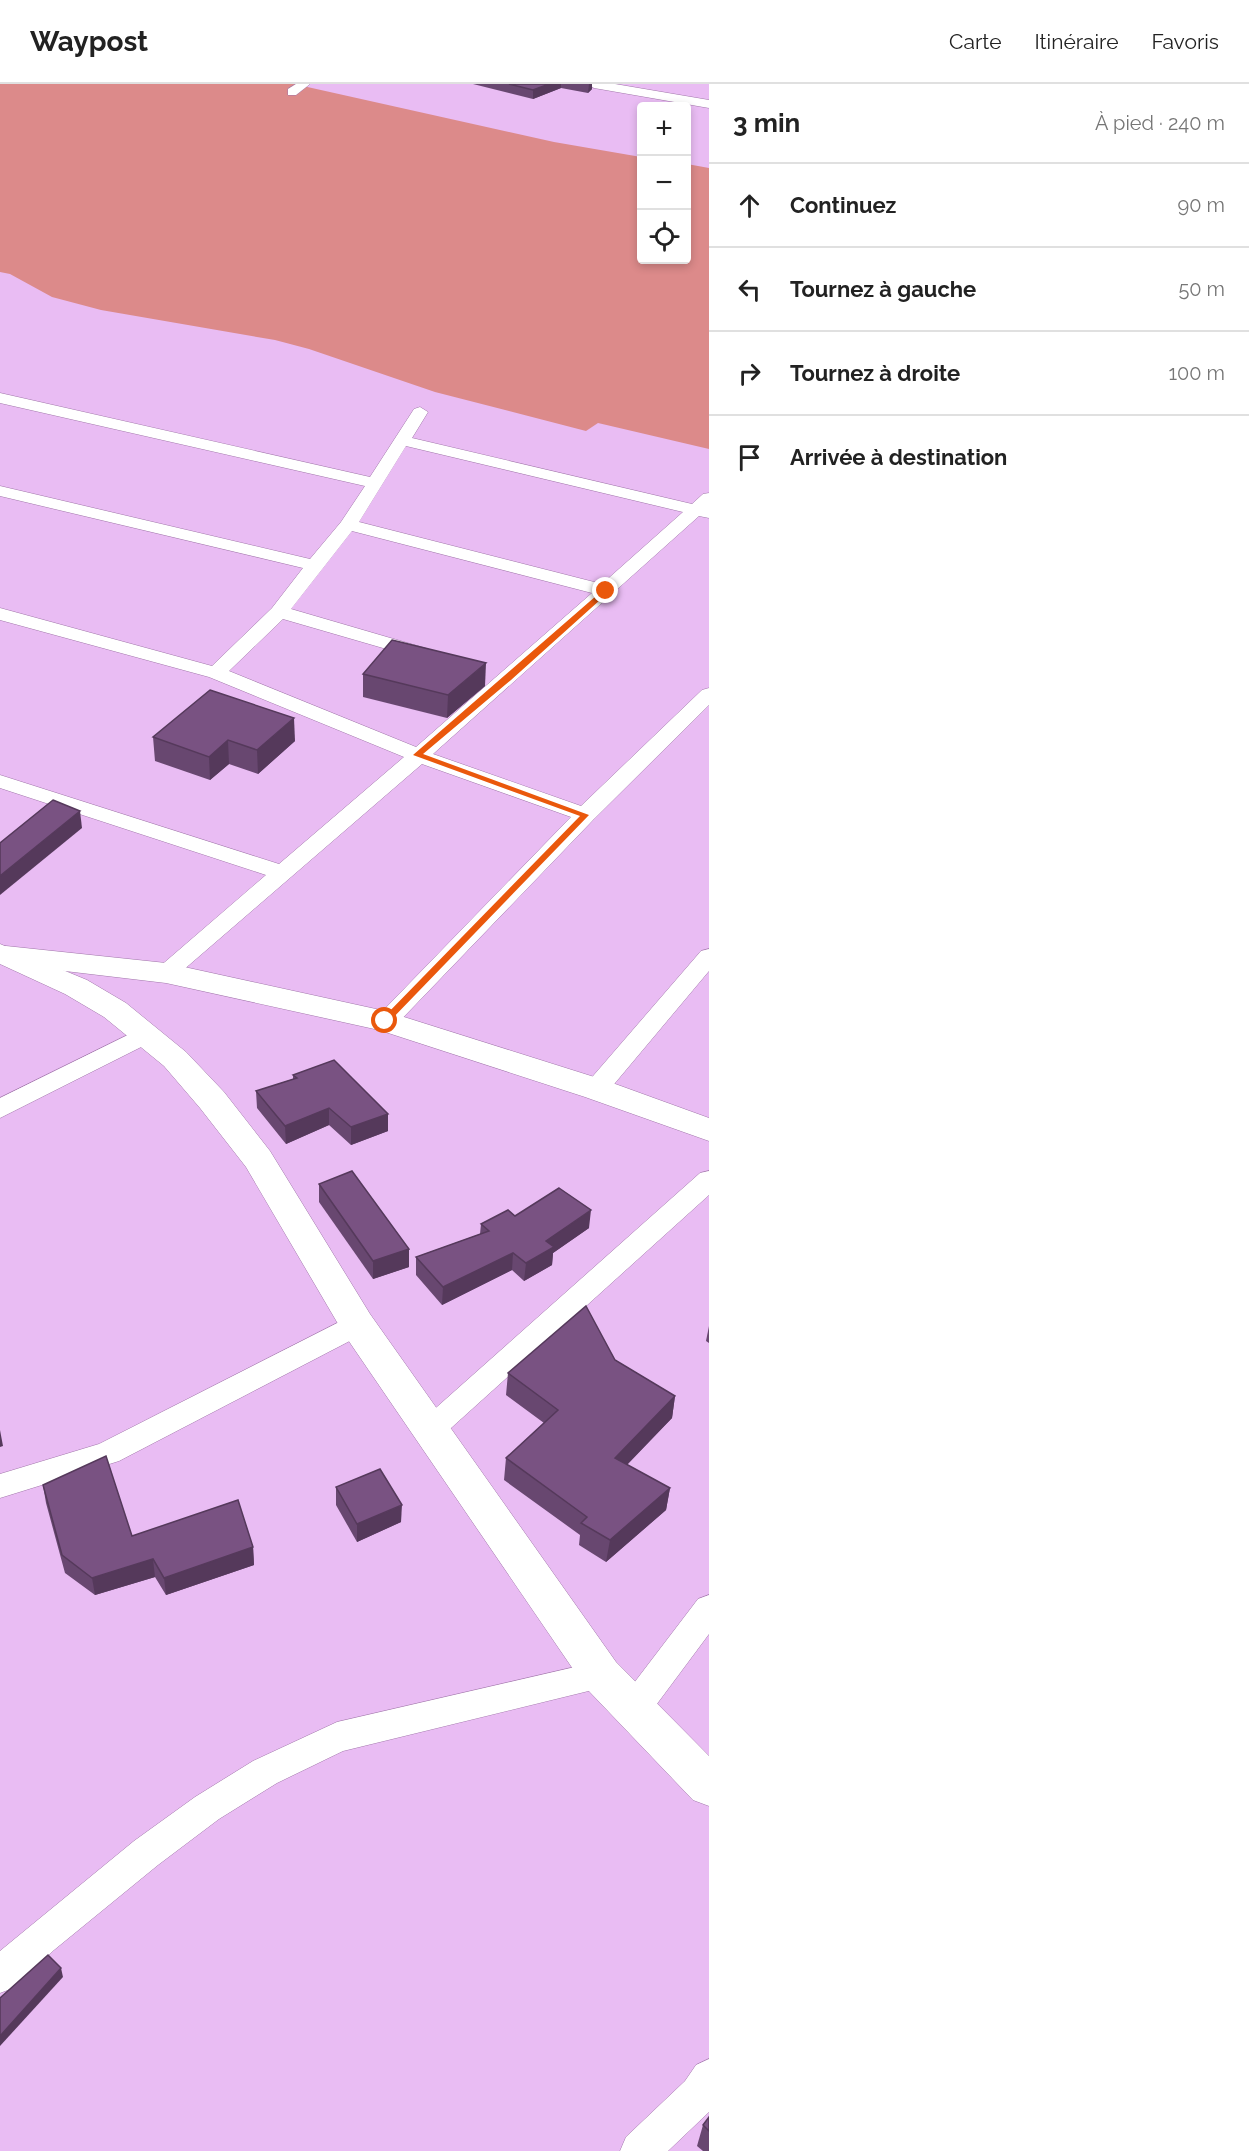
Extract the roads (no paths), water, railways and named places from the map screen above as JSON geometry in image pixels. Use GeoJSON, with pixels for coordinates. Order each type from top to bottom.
{"type":"FeatureCollection","features":[{"type":"Feature","properties":{"kind":"main road"},"geometry":{"type":"LineString","coordinates":[[3,954],[166,973],[385,1021],[596,1089],[709,1130]]}},
{"type":"Feature","properties":{"kind":"main road"},"geometry":{"type":"LineString","coordinates":[[3,954],[76,987],[115,1011],[175,1059],[205,1092],[258,1159],[357,1324],[601,1675],[709,1786]]}},
{"type":"Feature","properties":{"kind":"street"},"geometry":{"type":"LineString","coordinates":[[292,92],[304,84]]}},
{"type":"Feature","properties":{"kind":"street"},"geometry":{"type":"LineString","coordinates":[[594,84],[635,88],[709,104]]}},
{"type":"Feature","properties":{"kind":"street"},"geometry":{"type":"LineString","coordinates":[[0,398],[376,483]]}},
{"type":"Feature","properties":{"kind":"street"},"geometry":{"type":"LineString","coordinates":[[216,673],[279,612],[348,525],[420,412]]}},
{"type":"Feature","properties":{"kind":"street"},"geometry":{"type":"LineString","coordinates":[[401,440],[705,507]]}},
{"type":"Feature","properties":{"kind":"street"},"geometry":{"type":"LineString","coordinates":[[0,491],[314,565]]}},
{"type":"Feature","properties":{"kind":"street"},"geometry":{"type":"LineString","coordinates":[[166,973],[280,872],[508,679],[606,591],[705,507]]}},
{"type":"Feature","properties":{"kind":"street"},"geometry":{"type":"LineString","coordinates":[[348,525],[606,591]]}},
{"type":"Feature","properties":{"kind":"street"},"geometry":{"type":"LineString","coordinates":[[279,612],[439,659]]}},
{"type":"Feature","properties":{"kind":"street"},"geometry":{"type":"LineString","coordinates":[[4,620],[216,673],[417,755],[585,815]]}},
{"type":"Feature","properties":{"kind":"street"},"geometry":{"type":"LineString","coordinates":[[485,672],[508,679]]}},
{"type":"Feature","properties":{"kind":"street"},"geometry":{"type":"LineString","coordinates":[[385,1021],[585,815],[709,694]]}},
{"type":"Feature","properties":{"kind":"street"},"geometry":{"type":"LineString","coordinates":[[0,781],[280,872]]}},
{"type":"Feature","properties":{"kind":"street"},"geometry":{"type":"LineString","coordinates":[[596,1089],[709,957]]}},
{"type":"Feature","properties":{"kind":"street"},"geometry":{"type":"LineString","coordinates":[[0,1109],[146,1034]]}},
{"type":"Feature","properties":{"kind":"street"},"geometry":{"type":"LineString","coordinates":[[430,1430],[709,1180]]}},
{"type":"Feature","properties":{"kind":"street"},"geometry":{"type":"LineString","coordinates":[[0,1486],[108,1453],[357,1324]]}},
{"type":"Feature","properties":{"kind":"street"},"geometry":{"type":"LineString","coordinates":[[633,1710],[709,1609]]}},
{"type":"Feature","properties":{"kind":"street"},"geometry":{"type":"LineString","coordinates":[[0,1975],[41,1938],[146,1853],[207,1808],[265,1772],[338,1737],[601,1675]]}},
{"type":"Feature","properties":{"kind":"street"},"geometry":{"type":"LineString","coordinates":[[640,2151],[699,2095],[709,2078]]}}]}
